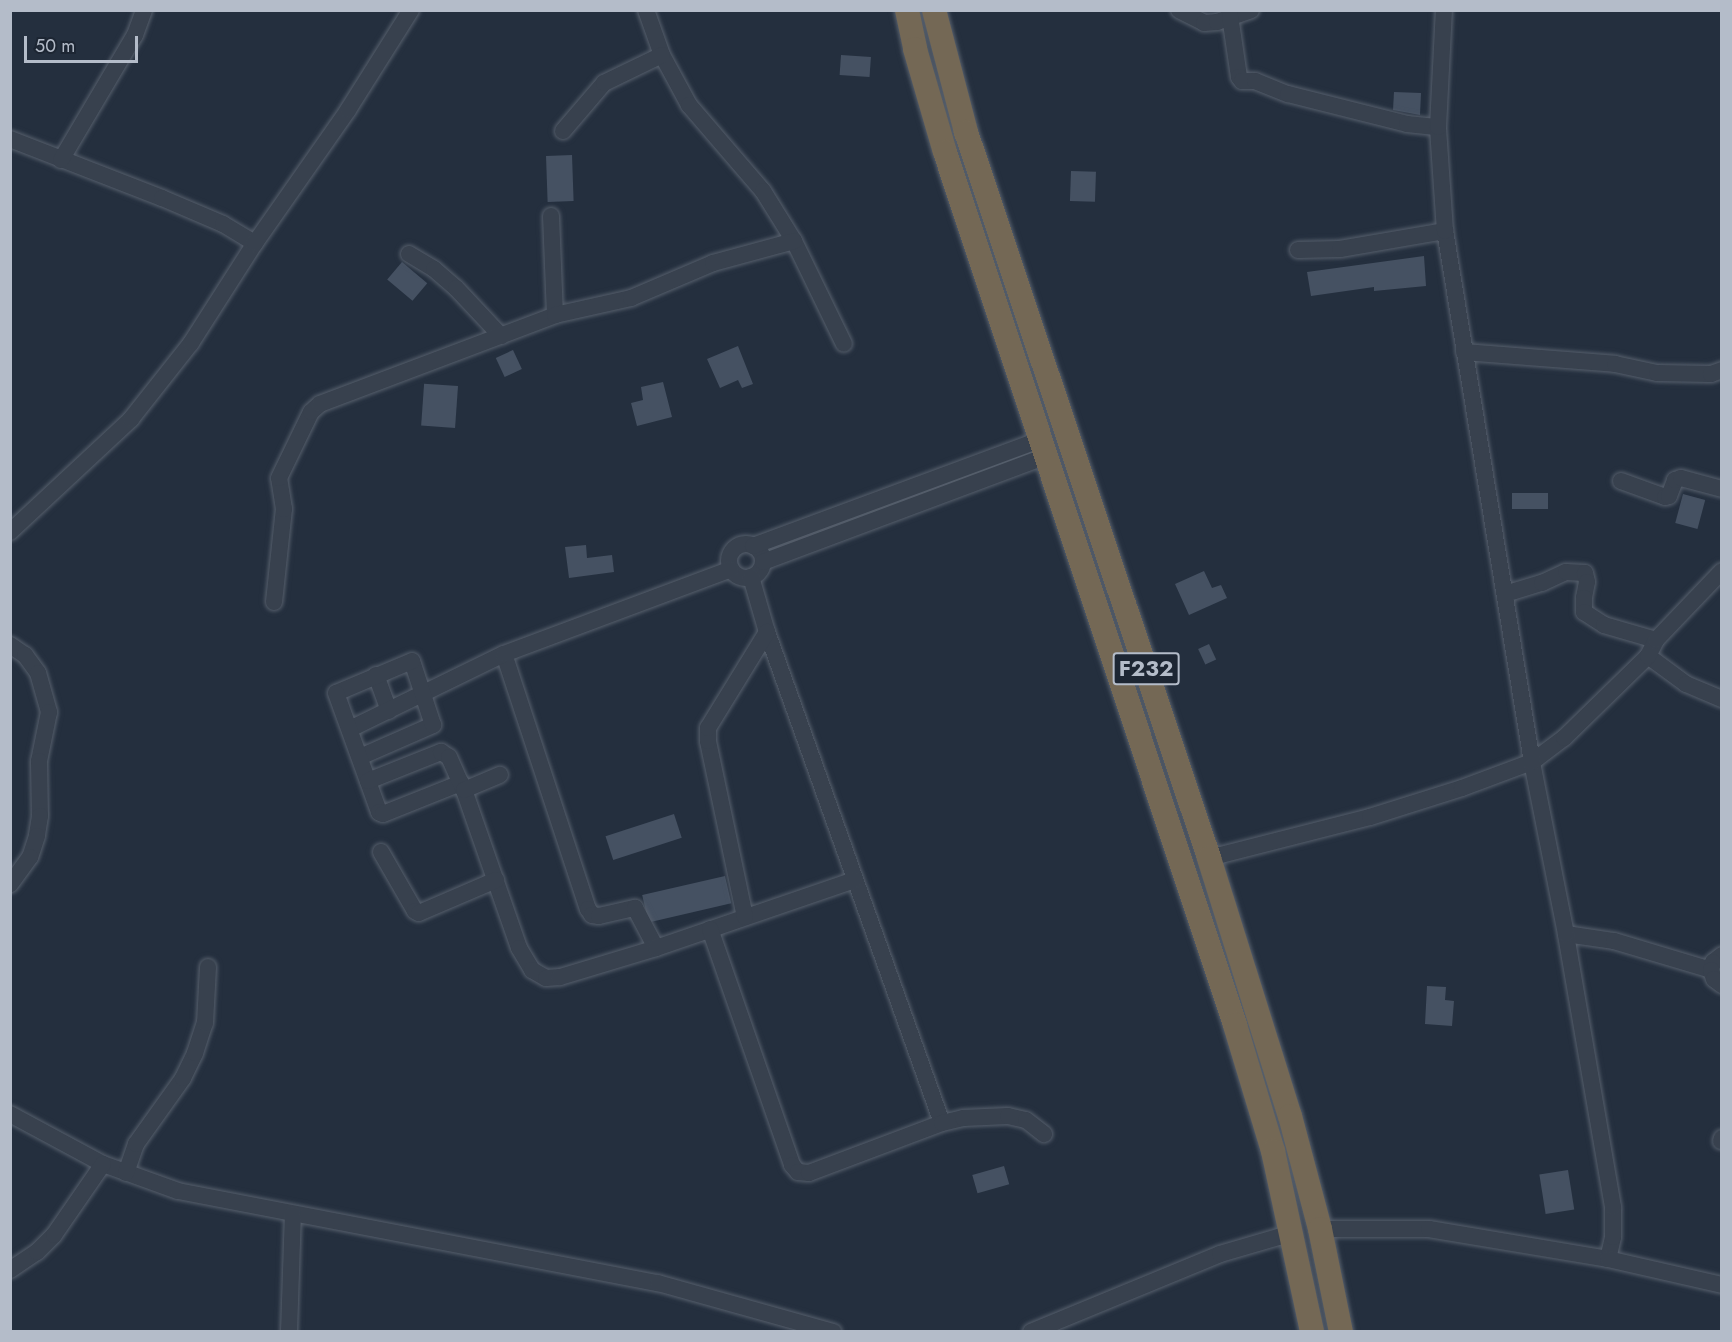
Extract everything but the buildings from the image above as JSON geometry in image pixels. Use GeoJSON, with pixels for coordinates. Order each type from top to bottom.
{"type":"FeatureCollection","features":[{"type":"Feature","properties":{"kind":"highway","name":"F232"},"geometry":{"type":"LineString","coordinates":[[907,10],[915,49],[945,152],[1235,1025],[1273,1151],[1311,1332]]}},
{"type":"Feature","properties":{"kind":"highway","name":"F232"},"geometry":{"type":"LineString","coordinates":[[934,10],[966,132],[1209,858],[1290,1116],[1320,1229],[1341,1332]]}},
{"type":"Feature","properties":{"kind":"street"},"geometry":{"type":"LineString","coordinates":[[61,160],[135,35],[144,10]]}},
{"type":"Feature","properties":{"kind":"street"},"geometry":{"type":"LineString","coordinates":[[10,532],[131,419],[192,343],[255,243],[348,110],[411,10]]}},
{"type":"Feature","properties":{"kind":"street"},"geometry":{"type":"LineString","coordinates":[[646,10],[662,55],[689,105],[763,192],[794,241],[844,344]]}},
{"type":"Feature","properties":{"kind":"street"},"geometry":{"type":"LineString","coordinates":[[1179,10],[1204,23],[1251,10]]}},
{"type":"Feature","properties":{"kind":"street"},"geometry":{"type":"LineString","coordinates":[[1444,10],[1438,127],[1444,231],[1532,762],[1566,934],[1613,1208],[1613,1237],[1608,1260]]}},
{"type":"Feature","properties":{"kind":"street"},"geometry":{"type":"LineString","coordinates":[[1230,16],[1239,77],[1242,81],[1255,81],[1288,94],[1407,124],[1438,127]]}},
{"type":"Feature","properties":{"kind":"street"},"geometry":{"type":"LineString","coordinates":[[563,131],[604,83],[662,55]]}},
{"type":"Feature","properties":{"kind":"street"},"geometry":{"type":"LineString","coordinates":[[10,139],[170,201],[223,224],[255,243]]}},
{"type":"Feature","properties":{"kind":"street"},"geometry":{"type":"LineString","coordinates":[[550,216],[555,315]]}},
{"type":"Feature","properties":{"kind":"street"},"geometry":{"type":"LineString","coordinates":[[1298,250],[1340,249],[1444,231]]}},
{"type":"Feature","properties":{"kind":"street"},"geometry":{"type":"LineString","coordinates":[[274,602],[284,509],[279,478],[312,412],[320,404],[555,315],[631,298],[713,263],[794,241]]}},
{"type":"Feature","properties":{"kind":"street"},"geometry":{"type":"LineString","coordinates":[[409,254],[434,269],[456,288],[501,336]]}},
{"type":"Feature","properties":{"kind":"street"},"geometry":{"type":"LineString","coordinates":[[1464,352],[1615,364],[1657,373],[1711,374],[1722,370]]}},
{"type":"Feature","properties":{"kind":"street"},"geometry":{"type":"LineString","coordinates":[[753,546],[761,552],[763,562],[760,572],[751,577],[740,577],[731,569],[729,559],[734,550],[743,545],[753,546],[1043,448]]}},
{"type":"Feature","properties":{"kind":"street"},"geometry":{"type":"LineString","coordinates":[[763,562],[1043,448]]}},
{"type":"Feature","properties":{"kind":"street"},"geometry":{"type":"LineString","coordinates":[[1620,481],[1665,496],[1669,496],[1676,480],[1681,478],[1722,489]]}},
{"type":"Feature","properties":{"kind":"street"},"geometry":{"type":"LineString","coordinates":[[350,729],[504,654],[731,569]]}},
{"type":"Feature","properties":{"kind":"street"},"geometry":{"type":"LineString","coordinates":[[1505,594],[1542,583],[1566,572],[1585,573],[1587,582],[1584,612],[1604,625],[1656,640]]}},
{"type":"Feature","properties":{"kind":"street"},"geometry":{"type":"LineString","coordinates":[[1209,858],[1370,817],[1462,789],[1532,762],[1564,738],[1648,656],[1656,640],[1722,572]]}},
{"type":"Feature","properties":{"kind":"street"},"geometry":{"type":"LineString","coordinates":[[751,577],[767,632],[942,1123]]}},
{"type":"Feature","properties":{"kind":"street"},"geometry":{"type":"LineString","coordinates":[[745,916],[708,741],[708,728],[767,632]]}},
{"type":"Feature","properties":{"kind":"street"},"geometry":{"type":"LineString","coordinates":[[10,645],[25,655],[38,673],[49,712],[39,761],[40,816],[37,836],[30,857],[10,885]]}},
{"type":"Feature","properties":{"kind":"street"},"geometry":{"type":"LineString","coordinates":[[504,654],[588,909],[592,915],[599,916],[635,908],[656,948]]}},
{"type":"Feature","properties":{"kind":"street"},"geometry":{"type":"LineString","coordinates":[[1648,656],[1686,684],[1722,699]]}},
{"type":"Feature","properties":{"kind":"street"},"geometry":{"type":"LineString","coordinates":[[360,757],[433,725],[412,661],[336,693],[379,813],[383,814],[500,775]]}},
{"type":"Feature","properties":{"kind":"street"},"geometry":{"type":"LineString","coordinates":[[376,675],[389,711]]}},
{"type":"Feature","properties":{"kind":"street"},"geometry":{"type":"LineString","coordinates":[[400,741],[409,764]]}},
{"type":"Feature","properties":{"kind":"street"},"geometry":{"type":"LineString","coordinates":[[368,781],[441,752],[446,754],[463,787],[524,958],[532,970],[546,978],[560,977],[656,948],[855,880]]}},
{"type":"Feature","properties":{"kind":"street"},"geometry":{"type":"LineString","coordinates":[[381,852],[415,911],[419,913],[496,880]]}},
{"type":"Feature","properties":{"kind":"street"},"geometry":{"type":"LineString","coordinates":[[710,929],[792,1165],[798,1172],[809,1173],[942,1123],[963,1118],[1008,1116],[1026,1120],[1044,1134]]}},
{"type":"Feature","properties":{"kind":"street"},"geometry":{"type":"LineString","coordinates":[[1566,934],[1614,941],[1711,970]]}},
{"type":"Feature","properties":{"kind":"street"},"geometry":{"type":"LineString","coordinates":[[1722,955],[1714,960],[1711,970],[1714,979],[1722,985]]}},
{"type":"Feature","properties":{"kind":"street"},"geometry":{"type":"LineString","coordinates":[[126,1173],[136,1144],[183,1078],[195,1053],[205,1023],[208,967]]}},
{"type":"Feature","properties":{"kind":"street"},"geometry":{"type":"LineString","coordinates":[[10,1114],[103,1164],[178,1191],[658,1283],[833,1332]]}},
{"type":"Feature","properties":{"kind":"street"},"geometry":{"type":"LineString","coordinates":[[10,1270],[37,1252],[54,1235],[103,1164]]}},
{"type":"Feature","properties":{"kind":"street"},"geometry":{"type":"LineString","coordinates":[[289,1332],[293,1214]]}},
{"type":"Feature","properties":{"kind":"street"},"geometry":{"type":"LineString","coordinates":[[1320,1229],[1429,1229],[1608,1260],[1722,1286]]}},
{"type":"Feature","properties":{"kind":"street"},"geometry":{"type":"LineString","coordinates":[[1031,1332],[1220,1254],[1292,1233]]}}]}
